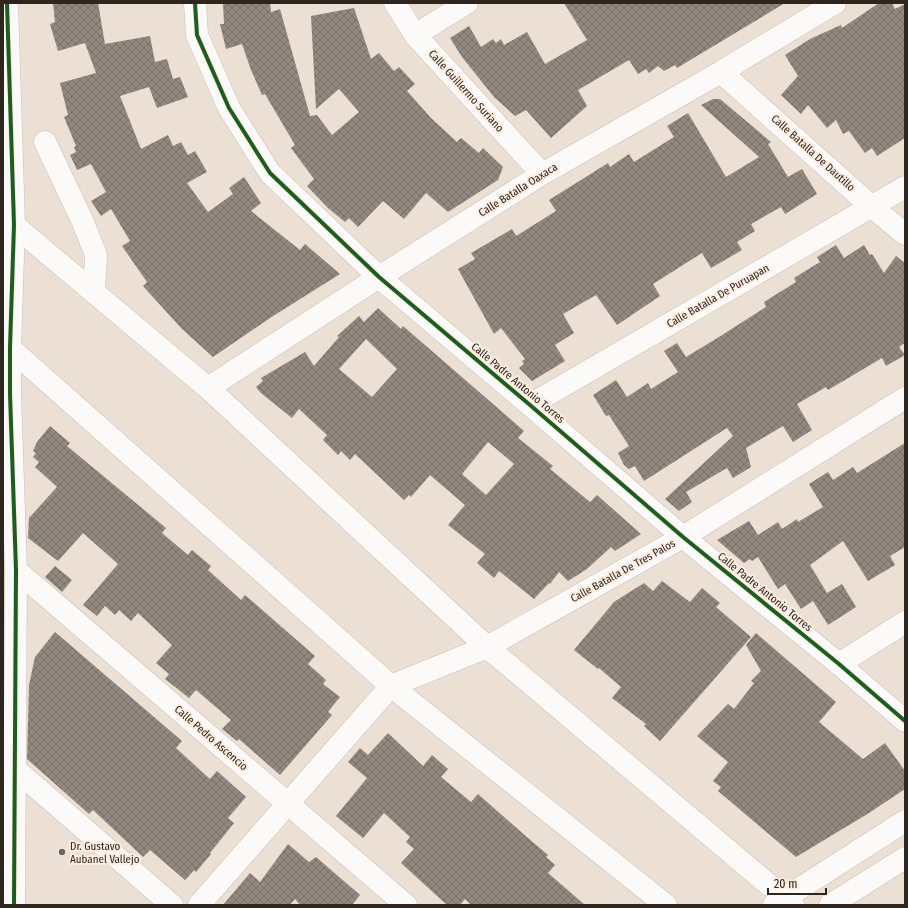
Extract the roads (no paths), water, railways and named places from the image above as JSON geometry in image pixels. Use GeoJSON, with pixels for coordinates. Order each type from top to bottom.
{"type":"FeatureCollection","features":[{"type":"Feature","properties":{"kind":"street"},"geometry":{"type":"LineString","coordinates":[[7,3],[9,220],[6,398],[16,570],[15,769],[8,862],[14,905]]}},
{"type":"Feature","properties":{"kind":"street","name":"Calle Padre Antonio Torres"},"geometry":{"type":"LineString","coordinates":[[195,3],[197,35],[223,95],[229,108],[270,173],[379,277],[530,405],[683,538],[839,664],[905,721]]}},
{"type":"Feature","properties":{"kind":"street","name":"Calle Guillermo Suriano"},"geometry":{"type":"LineString","coordinates":[[395,3],[415,35],[542,174]]}},
{"type":"Feature","properties":{"kind":"street"},"geometry":{"type":"LineString","coordinates":[[415,35],[467,3]]}},
{"type":"Feature","properties":{"kind":"street","name":"Calle Batalla Oaxaca"},"geometry":{"type":"LineString","coordinates":[[208,388],[379,277],[542,174],[721,72],[835,3]]}},
{"type":"Feature","properties":{"kind":"street","name":"Calle Batalla De Dautillo"},"geometry":{"type":"LineString","coordinates":[[721,72],[872,207],[905,234]]}},
{"type":"Feature","properties":{"kind":"street"},"geometry":{"type":"LineString","coordinates":[[45,142],[82,220],[96,255],[94,292]]}},
{"type":"Feature","properties":{"kind":"street","name":"Calle Batalla De Puruapan"},"geometry":{"type":"LineString","coordinates":[[530,405],[905,187]]}},
{"type":"Feature","properties":{"kind":"street"},"geometry":{"type":"LineString","coordinates":[[9,220],[208,388],[487,647],[784,903],[905,821]]}},
{"type":"Feature","properties":{"kind":"street"},"geometry":{"type":"LineString","coordinates":[[6,344],[391,686],[666,905]]}},
{"type":"Feature","properties":{"kind":"street","name":"Calle Batalla De Tres Palos"},"geometry":{"type":"LineString","coordinates":[[391,686],[487,647],[683,538],[905,398]]}},
{"type":"Feature","properties":{"kind":"street","name":"Calle Pedro Ascencio"},"geometry":{"type":"LineString","coordinates":[[16,570],[406,905]]}},
{"type":"Feature","properties":{"kind":"street"},"geometry":{"type":"LineString","coordinates":[[839,664],[905,622]]}},
{"type":"Feature","properties":{"kind":"street"},"geometry":{"type":"LineString","coordinates":[[199,905],[391,686]]}},
{"type":"Feature","properties":{"kind":"street"},"geometry":{"type":"LineString","coordinates":[[15,769],[172,905]]}},
{"type":"Feature","properties":{"kind":"street"},"geometry":{"type":"LineString","coordinates":[[830,905],[905,858]]}},
{"type":"Feature","properties":{"kind":"place","name":"Dr. Gustavo Aubanel Vallejo"},"geometry":{"type":"Point","coordinates":[62,852]}}]}
